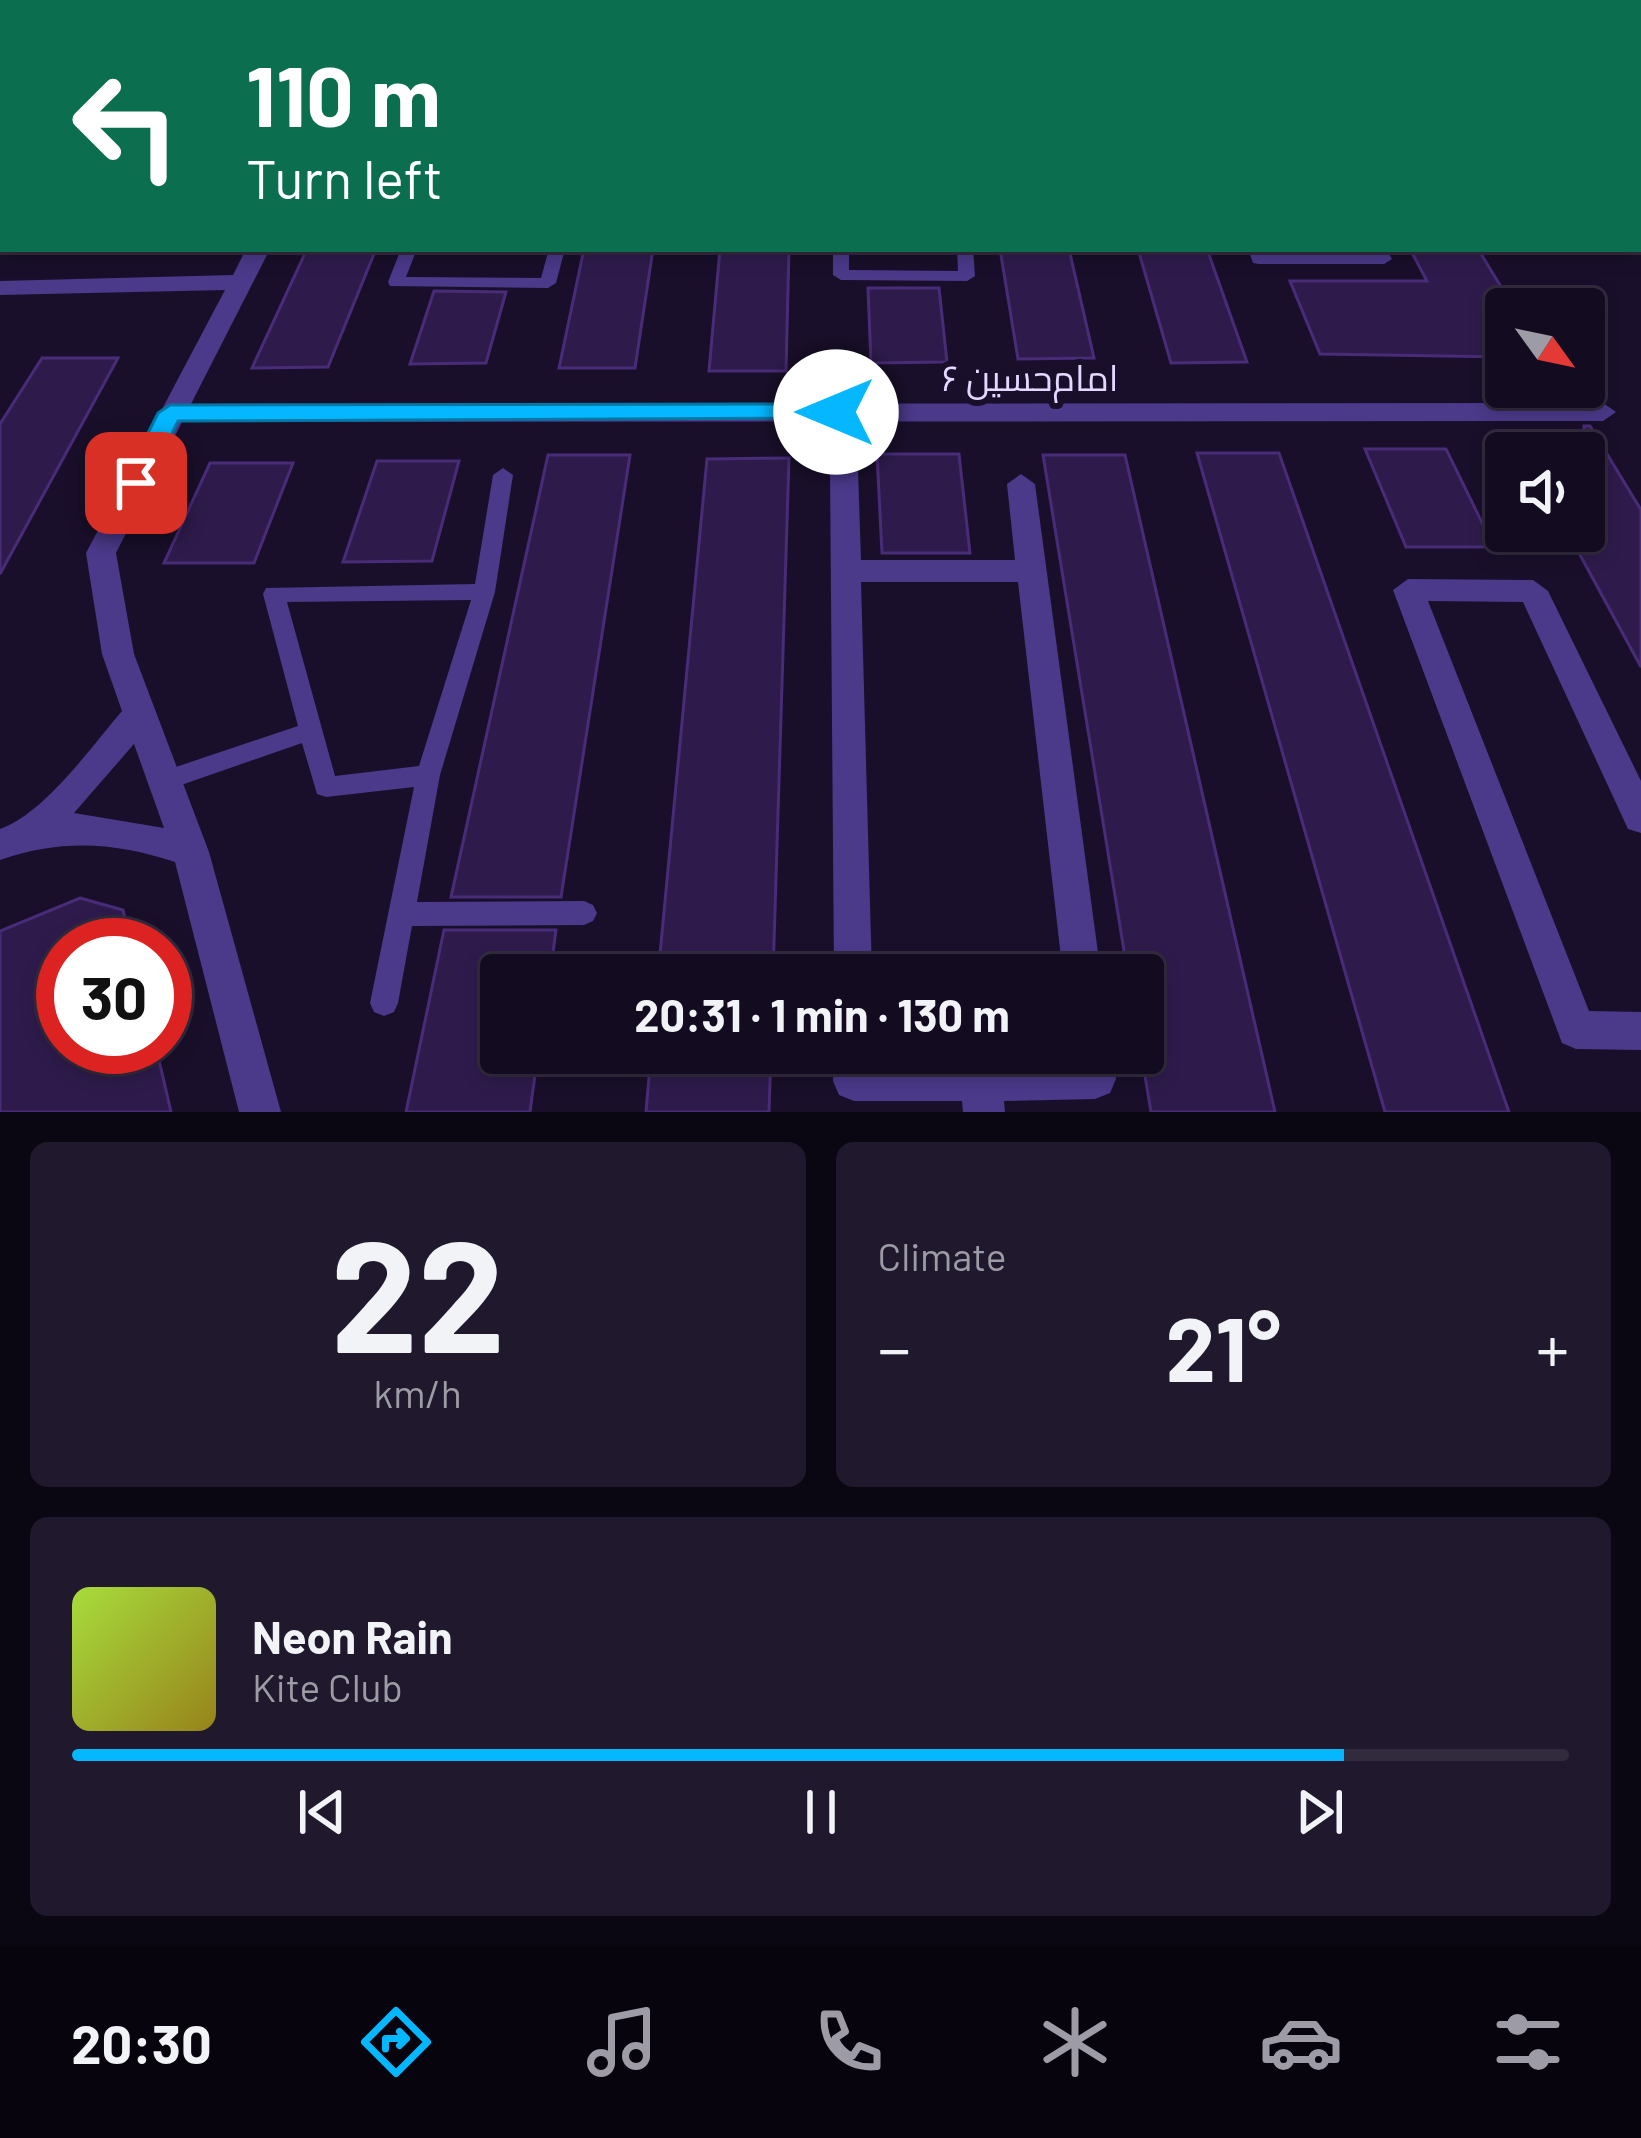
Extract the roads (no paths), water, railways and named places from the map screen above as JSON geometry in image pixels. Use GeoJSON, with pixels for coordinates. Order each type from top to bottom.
{"type":"FeatureCollection","features":[{"type":"Feature","properties":{"kind":"street"},"geometry":{"type":"LineString","coordinates":[[256,252],[101,553],[106,605],[161,782],[191,852],[260,1112]]}},
{"type":"Feature","properties":{"kind":"street"},"geometry":{"type":"LineString","coordinates":[[0,287],[240,282]]}},
{"type":"Feature","properties":{"kind":"street","name":"امام‌حسین ۶"},"geometry":{"type":"LineString","coordinates":[[170,413],[1603,412]]}},
{"type":"Feature","properties":{"kind":"street"},"geometry":{"type":"LineString","coordinates":[[844,470],[853,954]]}},
{"type":"Feature","properties":{"kind":"street"},"geometry":{"type":"LineString","coordinates":[[1021,484],[1079,954]]}},
{"type":"Feature","properties":{"kind":"street"},"geometry":{"type":"LineString","coordinates":[[846,572],[1032,571]]}},
{"type":"Feature","properties":{"kind":"street"},"geometry":{"type":"LineString","coordinates":[[1641,818],[1533,591],[1408,590],[1576,1030],[1641,1031]]}},
{"type":"Feature","properties":{"kind":"street"},"geometry":{"type":"LineString","coordinates":[[13,839],[77,790],[139,714]]}},
{"type":"Feature","properties":{"kind":"street"},"geometry":{"type":"LineString","coordinates":[[13,839],[88,824],[191,852]]}},
{"type":"Feature","properties":{"kind":"street"},"geometry":{"type":"LineString","coordinates":[[854,1074],[854,1082],[983,1096],[1095,1078],[1095,1074]]}},
{"type":"Feature","properties":{"kind":"lane"},"geometry":{"type":"LineString","coordinates":[[408,252],[396,282],[548,283],[556,252]]}},
{"type":"Feature","properties":{"kind":"lane"},"geometry":{"type":"LineString","coordinates":[[841,252],[841,275],[968,276],[964,252]]}},
{"type":"Feature","properties":{"kind":"lane"},"geometry":{"type":"LineString","coordinates":[[1257,252],[1259,259],[1384,260],[1380,252]]}},
{"type":"Feature","properties":{"kind":"lane"},"geometry":{"type":"LineString","coordinates":[[385,1003],[428,775],[484,592],[502,475]]}},
{"type":"Feature","properties":{"kind":"lane"},"geometry":{"type":"LineString","coordinates":[[428,775],[326,787],[274,594],[484,592]]}},
{"type":"Feature","properties":{"kind":"lane"},"geometry":{"type":"LineString","coordinates":[[161,782],[311,731]]}},
{"type":"Feature","properties":{"kind":"lane"},"geometry":{"type":"LineString","coordinates":[[401,914],[584,913]]}}]}
